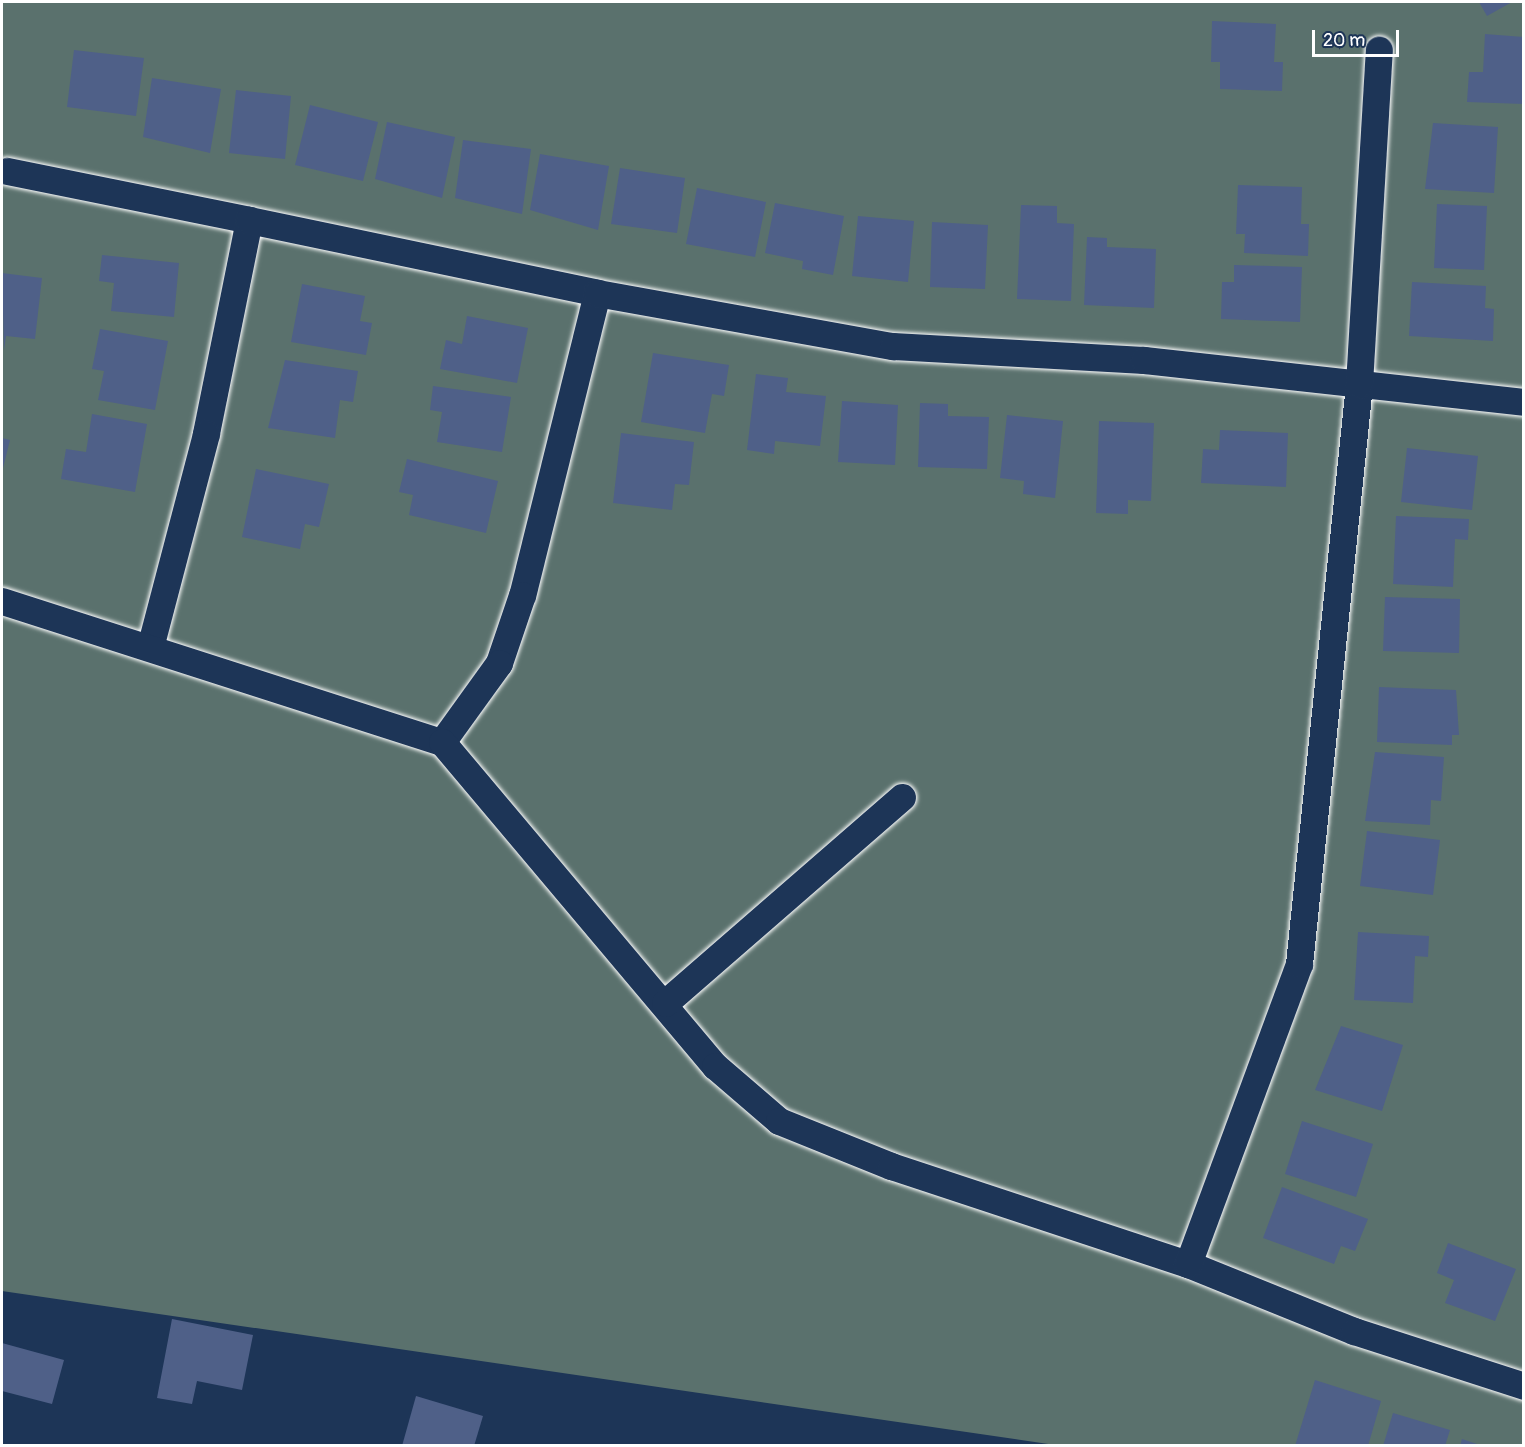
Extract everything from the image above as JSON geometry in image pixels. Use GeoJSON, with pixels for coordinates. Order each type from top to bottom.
{"type":"FeatureCollection","features":[{"type":"Feature","properties":{"kind":"street"},"geometry":{"type":"LineString","coordinates":[[1188,1264],[1299,964],[1359,384],[1379,50]]}},
{"type":"Feature","properties":{"kind":"street"},"geometry":{"type":"LineString","coordinates":[[7,171],[597,293],[893,346],[1144,360],[1524,402]]}},
{"type":"Feature","properties":{"kind":"street"},"geometry":{"type":"LineString","coordinates":[[150,647],[206,434],[249,220]]}},
{"type":"Feature","properties":{"kind":"street"},"geometry":{"type":"LineString","coordinates":[[442,742],[499,663],[522,595],[597,293]]}},
{"type":"Feature","properties":{"kind":"street"},"geometry":{"type":"LineString","coordinates":[[2,601],[442,742],[665,1002],[715,1066],[779,1121],[891,1166],[1188,1264],[1354,1331],[1524,1386]]}},
{"type":"Feature","properties":{"kind":"street"},"geometry":{"type":"LineString","coordinates":[[665,1002],[902,797]]}},
{"type":"Feature","properties":{"kind":"green space"},"geometry":{"type":"Polygon","coordinates":[[[2,2],[1523,2],[1523,1445],[1055,1445],[2,1291],[2,2]]]}},
{"type":"Feature","properties":{"kind":"building"},"geometry":{"type":"Polygon","coordinates":[[[1479,2],[1512,2],[1487,16],[1479,2]]]}},
{"type":"Feature","properties":{"kind":"building"},"geometry":{"type":"Polygon","coordinates":[[[1212,21],[1276,24],[1274,62],[1283,62],[1282,91],[1220,89],[1220,62],[1211,62],[1212,21]]]}},
{"type":"Feature","properties":{"kind":"building"},"geometry":{"type":"Polygon","coordinates":[[[1485,34],[1524,37],[1524,104],[1467,102],[1469,72],[1483,72],[1485,34]]]}},
{"type":"Feature","properties":{"kind":"building"},"geometry":{"type":"Polygon","coordinates":[[[74,50],[144,58],[136,116],[67,107],[74,50]]]}},
{"type":"Feature","properties":{"kind":"building"},"geometry":{"type":"Polygon","coordinates":[[[152,78],[221,89],[210,153],[143,137],[152,78]]]}},
{"type":"Feature","properties":{"kind":"building"},"geometry":{"type":"Polygon","coordinates":[[[236,90],[291,96],[285,159],[229,153],[236,90]]]}},
{"type":"Feature","properties":{"kind":"building"},"geometry":{"type":"Polygon","coordinates":[[[310,105],[378,122],[363,181],[295,165],[310,105]]]}},
{"type":"Feature","properties":{"kind":"building"},"geometry":{"type":"Polygon","coordinates":[[[387,122],[455,137],[442,198],[375,179],[387,122]]]}},
{"type":"Feature","properties":{"kind":"building"},"geometry":{"type":"Polygon","coordinates":[[[1433,123],[1498,127],[1494,193],[1425,189],[1433,123]]]}},
{"type":"Feature","properties":{"kind":"building"},"geometry":{"type":"Polygon","coordinates":[[[463,140],[531,149],[522,214],[455,198],[463,140]]]}},
{"type":"Feature","properties":{"kind":"building"},"geometry":{"type":"Polygon","coordinates":[[[540,154],[609,166],[598,230],[530,210],[540,154]]]}},
{"type":"Feature","properties":{"kind":"building"},"geometry":{"type":"Polygon","coordinates":[[[620,168],[685,178],[677,233],[611,224],[620,168]]]}},
{"type":"Feature","properties":{"kind":"building"},"geometry":{"type":"Polygon","coordinates":[[[1238,185],[1302,187],[1301,224],[1309,224],[1308,256],[1244,253],[1245,234],[1236,234],[1238,185]]]}},
{"type":"Feature","properties":{"kind":"building"},"geometry":{"type":"Polygon","coordinates":[[[697,188],[766,202],[755,257],[686,244],[697,188]]]}},
{"type":"Feature","properties":{"kind":"building"},"geometry":{"type":"Polygon","coordinates":[[[775,203],[844,216],[833,275],[802,269],[803,261],[765,253],[775,203]]]}},
{"type":"Feature","properties":{"kind":"building"},"geometry":{"type":"Polygon","coordinates":[[[1437,204],[1487,206],[1484,270],[1434,268],[1437,204]]]}},
{"type":"Feature","properties":{"kind":"building"},"geometry":{"type":"Polygon","coordinates":[[[1021,205],[1057,206],[1057,223],[1074,224],[1071,301],[1017,299],[1021,205]]]}},
{"type":"Feature","properties":{"kind":"building"},"geometry":{"type":"Polygon","coordinates":[[[858,216],[914,221],[908,282],[852,276],[858,216]]]}},
{"type":"Feature","properties":{"kind":"building"},"geometry":{"type":"Polygon","coordinates":[[[932,222],[988,225],[985,289],[930,287],[932,222]]]}},
{"type":"Feature","properties":{"kind":"building"},"geometry":{"type":"Polygon","coordinates":[[[1087,237],[1107,238],[1107,247],[1156,249],[1154,308],[1084,305],[1087,237]]]}},
{"type":"Feature","properties":{"kind":"building"},"geometry":{"type":"Polygon","coordinates":[[[102,255],[179,263],[174,317],[111,311],[114,283],[99,281],[102,255]]]}},
{"type":"Feature","properties":{"kind":"building"},"geometry":{"type":"Polygon","coordinates":[[[1234,265],[1302,267],[1300,322],[1221,319],[1222,282],[1234,282],[1234,265]]]}},
{"type":"Feature","properties":{"kind":"building"},"geometry":{"type":"Polygon","coordinates":[[[2,273],[42,278],[35,339],[6,336],[4,350],[2,273]]]}},
{"type":"Feature","properties":{"kind":"building"},"geometry":{"type":"Polygon","coordinates":[[[1412,282],[1486,286],[1485,308],[1494,309],[1493,341],[1409,336],[1412,282]]]}},
{"type":"Feature","properties":{"kind":"building"},"geometry":{"type":"Polygon","coordinates":[[[302,284],[365,296],[360,321],[372,323],[366,355],[291,342],[302,284]]]}},
{"type":"Feature","properties":{"kind":"building"},"geometry":{"type":"Polygon","coordinates":[[[467,316],[528,328],[517,383],[440,369],[446,340],[462,344],[467,316]]]}},
{"type":"Feature","properties":{"kind":"building"},"geometry":{"type":"Polygon","coordinates":[[[100,329],[168,341],[155,410],[98,400],[104,371],[92,369],[100,329]]]}},
{"type":"Feature","properties":{"kind":"building"},"geometry":{"type":"Polygon","coordinates":[[[653,353],[729,365],[724,396],[712,394],[705,433],[641,422],[653,353]]]}},
{"type":"Feature","properties":{"kind":"building"},"geometry":{"type":"Polygon","coordinates":[[[285,360],[358,371],[353,402],[340,400],[335,438],[268,428],[285,360]]]}},
{"type":"Feature","properties":{"kind":"building"},"geometry":{"type":"Polygon","coordinates":[[[756,374],[788,378],[786,392],[826,396],[820,446],[775,441],[774,454],[747,450],[756,374]]]}},
{"type":"Feature","properties":{"kind":"building"},"geometry":{"type":"Polygon","coordinates":[[[433,386],[511,397],[502,452],[437,442],[442,412],[430,410],[433,386]]]}},
{"type":"Feature","properties":{"kind":"building"},"geometry":{"type":"Polygon","coordinates":[[[842,401],[898,405],[895,465],[838,462],[842,401]]]}},
{"type":"Feature","properties":{"kind":"building"},"geometry":{"type":"Polygon","coordinates":[[[920,403],[948,404],[948,416],[989,417],[987,469],[918,467],[920,403]]]}},
{"type":"Feature","properties":{"kind":"building"},"geometry":{"type":"Polygon","coordinates":[[[92,414],[147,424],[135,492],[61,479],[66,449],[86,452],[92,414]]]}},
{"type":"Feature","properties":{"kind":"building"},"geometry":{"type":"Polygon","coordinates":[[[1007,415],[1063,421],[1055,498],[1023,494],[1024,481],[1000,478],[1007,415]]]}},
{"type":"Feature","properties":{"kind":"building"},"geometry":{"type":"Polygon","coordinates":[[[1099,421],[1154,423],[1151,501],[1128,500],[1128,514],[1096,513],[1099,421]]]}},
{"type":"Feature","properties":{"kind":"building"},"geometry":{"type":"Polygon","coordinates":[[[1220,430],[1288,433],[1286,487],[1201,483],[1203,449],[1219,450],[1220,430]]]}},
{"type":"Feature","properties":{"kind":"building"},"geometry":{"type":"Polygon","coordinates":[[[621,433],[694,442],[689,485],[675,484],[672,510],[613,503],[621,433]]]}},
{"type":"Feature","properties":{"kind":"building"},"geometry":{"type":"Polygon","coordinates":[[[2,438],[10,440],[2,472],[2,438]]]}},
{"type":"Feature","properties":{"kind":"building"},"geometry":{"type":"Polygon","coordinates":[[[1407,448],[1478,456],[1472,510],[1401,502],[1407,448]]]}},
{"type":"Feature","properties":{"kind":"building"},"geometry":{"type":"Polygon","coordinates":[[[407,459],[498,481],[486,533],[409,515],[413,495],[399,492],[407,459]]]}},
{"type":"Feature","properties":{"kind":"building"},"geometry":{"type":"Polygon","coordinates":[[[256,469],[329,484],[319,527],[305,524],[300,549],[242,537],[256,469]]]}},
{"type":"Feature","properties":{"kind":"building"},"geometry":{"type":"Polygon","coordinates":[[[1396,516],[1469,519],[1468,540],[1455,539],[1453,587],[1393,584],[1396,516]]]}},
{"type":"Feature","properties":{"kind":"building"},"geometry":{"type":"Polygon","coordinates":[[[1385,597],[1460,599],[1459,653],[1383,651],[1385,597]]]}},
{"type":"Feature","properties":{"kind":"building"},"geometry":{"type":"Polygon","coordinates":[[[1379,687],[1456,690],[1459,735],[1452,735],[1452,745],[1377,742],[1379,687]]]}},
{"type":"Feature","properties":{"kind":"building"},"geometry":{"type":"Polygon","coordinates":[[[1375,752],[1444,757],[1441,801],[1431,800],[1430,825],[1365,821],[1375,752]]]}},
{"type":"Feature","properties":{"kind":"building"},"geometry":{"type":"Polygon","coordinates":[[[1367,831],[1440,840],[1433,895],[1360,886],[1367,831]]]}},
{"type":"Feature","properties":{"kind":"building"},"geometry":{"type":"Polygon","coordinates":[[[1358,932],[1429,936],[1428,957],[1415,956],[1413,1003],[1354,1000],[1358,932]]]}},
{"type":"Feature","properties":{"kind":"building"},"geometry":{"type":"Polygon","coordinates":[[[1341,1026],[1403,1045],[1382,1111],[1315,1090],[1341,1026]]]}},
{"type":"Feature","properties":{"kind":"building"},"geometry":{"type":"Polygon","coordinates":[[[1302,1121],[1373,1144],[1356,1197],[1285,1174],[1302,1121]]]}},
{"type":"Feature","properties":{"kind":"building"},"geometry":{"type":"Polygon","coordinates":[[[1282,1187],[1368,1219],[1355,1251],[1341,1246],[1334,1264],[1263,1238],[1282,1187]]]}},
{"type":"Feature","properties":{"kind":"building"},"geometry":{"type":"Polygon","coordinates":[[[1448,1243],[1516,1269],[1495,1321],[1445,1303],[1454,1280],[1437,1273],[1448,1243]]]}},
{"type":"Feature","properties":{"kind":"building"},"geometry":{"type":"Polygon","coordinates":[[[172,1319],[253,1335],[242,1390],[197,1381],[192,1404],[157,1398],[172,1319]]]}},
{"type":"Feature","properties":{"kind":"building"},"geometry":{"type":"Polygon","coordinates":[[[2,1343],[64,1360],[52,1404],[2,1391],[2,1343]]]}},
{"type":"Feature","properties":{"kind":"building"},"geometry":{"type":"Polygon","coordinates":[[[1315,1380],[1381,1401],[1368,1446],[1295,1446],[1315,1380]]]}},
{"type":"Feature","properties":{"kind":"building"},"geometry":{"type":"Polygon","coordinates":[[[416,1396],[483,1416],[474,1446],[402,1446],[416,1396]]]}},
{"type":"Feature","properties":{"kind":"building"},"geometry":{"type":"Polygon","coordinates":[[[1393,1413],[1450,1430],[1445,1446],[1383,1446],[1393,1413]]]}},
{"type":"Feature","properties":{"kind":"building"},"geometry":{"type":"Polygon","coordinates":[[[1462,1439],[1480,1445],[1480,1446],[1460,1446],[1462,1439]]]}}]}
